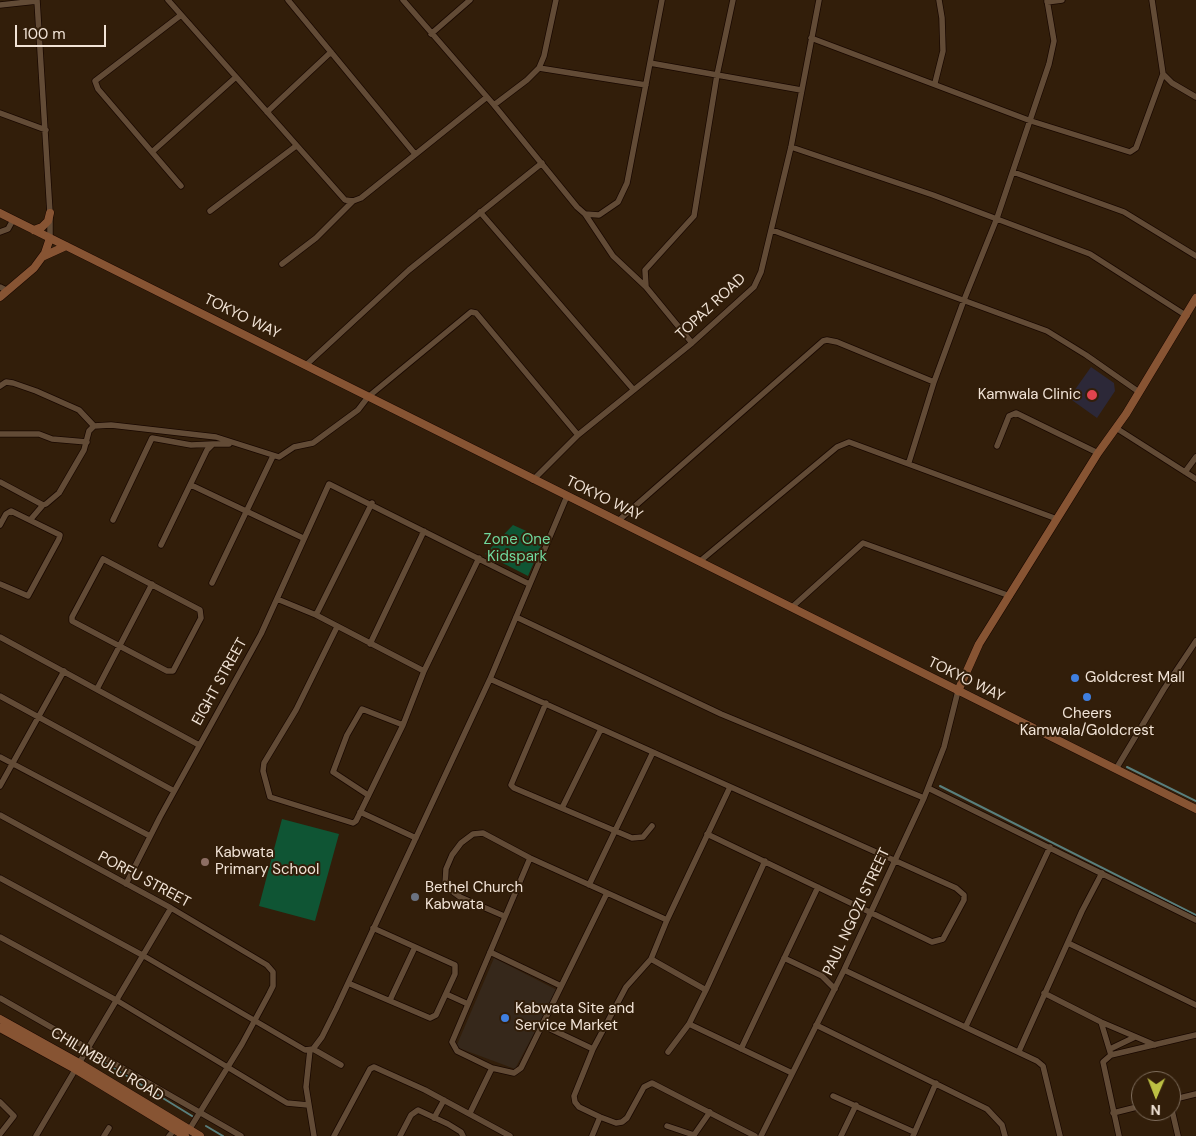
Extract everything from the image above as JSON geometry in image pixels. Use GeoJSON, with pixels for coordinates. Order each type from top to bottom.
{"type":"FeatureCollection","features":[{"type":"Feature","properties":{"kind":"main road","name":"TOKYO WAY"},"geometry":{"type":"LineString","coordinates":[[0,213],[1196,809]]}},
{"type":"Feature","properties":{"kind":"main road"},"geometry":{"type":"LineString","coordinates":[[34,230],[42,227],[48,221],[50,213]]}},
{"type":"Feature","properties":{"kind":"main road"},"geometry":{"type":"LineString","coordinates":[[42,234],[42,257]]}},
{"type":"Feature","properties":{"kind":"main road"},"geometry":{"type":"LineString","coordinates":[[0,297],[4,289],[34,268],[42,257],[50,238]]}},
{"type":"Feature","properties":{"kind":"main road"},"geometry":{"type":"LineString","coordinates":[[42,257],[66,246]]}},
{"type":"Feature","properties":{"kind":"main road"},"geometry":{"type":"LineString","coordinates":[[958,691],[979,644],[1098,453],[1194,307],[1196,298]]}},
{"type":"Feature","properties":{"kind":"main road","name":"CHILIMBULU ROAD"},"geometry":{"type":"LineString","coordinates":[[0,1019],[187,1133]]}},
{"type":"Feature","properties":{"kind":"main road","name":"CHILIMBULU ROAD"},"geometry":{"type":"LineString","coordinates":[[0,1028],[77,1066],[175,1129],[200,1136]]}},
{"type":"Feature","properties":{"kind":"street"},"geometry":{"type":"LineString","coordinates":[[0,5],[37,0],[46,130],[50,238]]}},
{"type":"Feature","properties":{"kind":"street"},"geometry":{"type":"LineString","coordinates":[[168,0],[339,196],[345,200],[353,201]]}},
{"type":"Feature","properties":{"kind":"street"},"geometry":{"type":"LineString","coordinates":[[288,0],[415,154]]}},
{"type":"Feature","properties":{"kind":"street"},"geometry":{"type":"LineString","coordinates":[[402,0],[494,105],[585,214],[613,256],[646,286],[692,343]]}},
{"type":"Feature","properties":{"kind":"street"},"geometry":{"type":"LineString","coordinates":[[432,34],[470,0]]}},
{"type":"Feature","properties":{"kind":"street"},"geometry":{"type":"LineString","coordinates":[[494,105],[527,80],[539,68],[544,56],[556,0]]}},
{"type":"Feature","properties":{"kind":"street"},"geometry":{"type":"LineString","coordinates":[[585,214],[599,215],[618,202],[624,191],[662,0]]}},
{"type":"Feature","properties":{"kind":"street"},"geometry":{"type":"LineString","coordinates":[[646,286],[647,267],[694,216],[717,75],[732,0]]}},
{"type":"Feature","properties":{"kind":"street","name":"TOPAZ ROAD"},"geometry":{"type":"LineString","coordinates":[[533,480],[578,435],[692,343],[754,287],[761,272],[791,147],[819,0]]}},
{"type":"Feature","properties":{"kind":"street"},"geometry":{"type":"LineString","coordinates":[[935,83],[943,51],[939,0]]}},
{"type":"Feature","properties":{"kind":"street"},"geometry":{"type":"LineString","coordinates":[[909,462],[934,382],[1013,172],[1053,50],[1047,1],[1062,0]]}},
{"type":"Feature","properties":{"kind":"street"},"geometry":{"type":"LineString","coordinates":[[811,38],[935,83],[1031,121],[1130,152],[1136,148],[1163,74],[1152,0]]}},
{"type":"Feature","properties":{"kind":"street"},"geometry":{"type":"LineString","coordinates":[[181,15],[96,81],[98,89],[182,186]]}},
{"type":"Feature","properties":{"kind":"street"},"geometry":{"type":"LineString","coordinates":[[267,112],[331,52]]}},
{"type":"Feature","properties":{"kind":"street"},"geometry":{"type":"LineString","coordinates":[[650,63],[801,90]]}},
{"type":"Feature","properties":{"kind":"street"},"geometry":{"type":"LineString","coordinates":[[539,68],[646,85]]}},
{"type":"Feature","properties":{"kind":"street"},"geometry":{"type":"LineString","coordinates":[[1163,74],[1167,79],[1196,97]]}},
{"type":"Feature","properties":{"kind":"street"},"geometry":{"type":"LineString","coordinates":[[152,152],[236,77]]}},
{"type":"Feature","properties":{"kind":"street"},"geometry":{"type":"LineString","coordinates":[[282,264],[316,238],[353,201],[369,192],[487,97]]}},
{"type":"Feature","properties":{"kind":"street"},"geometry":{"type":"LineString","coordinates":[[0,113],[46,130]]}},
{"type":"Feature","properties":{"kind":"street"},"geometry":{"type":"LineString","coordinates":[[210,211],[296,146]]}},
{"type":"Feature","properties":{"kind":"street"},"geometry":{"type":"LineString","coordinates":[[791,147],[996,218],[1098,258],[1187,316]]}},
{"type":"Feature","properties":{"kind":"street"},"geometry":{"type":"LineString","coordinates":[[306,365],[409,270],[542,162]]}},
{"type":"Feature","properties":{"kind":"street"},"geometry":{"type":"LineString","coordinates":[[1013,172],[1124,212],[1196,256]]}},
{"type":"Feature","properties":{"kind":"street"},"geometry":{"type":"LineString","coordinates":[[480,212],[633,389]]}},
{"type":"Feature","properties":{"kind":"street"},"geometry":{"type":"LineString","coordinates":[[0,232],[8,229],[13,220]]}},
{"type":"Feature","properties":{"kind":"street"},"geometry":{"type":"LineString","coordinates":[[772,230],[1047,331],[1086,355],[1139,392]]}},
{"type":"Feature","properties":{"kind":"street"},"geometry":{"type":"LineString","coordinates":[[32,520],[43,504],[46,504],[59,494],[94,426],[100,424],[216,437],[279,457],[294,447],[313,443],[358,410],[368,397],[465,315],[476,313],[578,435]]}},
{"type":"Feature","properties":{"kind":"street"},"geometry":{"type":"LineString","coordinates":[[618,520],[823,341],[837,342],[934,382]]}},
{"type":"Feature","properties":{"kind":"street"},"geometry":{"type":"LineString","coordinates":[[0,386],[6,382],[36,391],[79,410],[94,426]]}},
{"type":"Feature","properties":{"kind":"street"},"geometry":{"type":"LineString","coordinates":[[996,446],[1009,416],[1016,413],[1098,453]]}},
{"type":"Feature","properties":{"kind":"street"},"geometry":{"type":"LineString","coordinates":[[1116,428],[1196,478]]}},
{"type":"Feature","properties":{"kind":"street"},"geometry":{"type":"LineString","coordinates":[[0,434],[39,434],[52,439],[87,442]]}},
{"type":"Feature","properties":{"kind":"street"},"geometry":{"type":"LineString","coordinates":[[113,520],[152,438],[191,446],[213,444],[240,445]]}},
{"type":"Feature","properties":{"kind":"street"},"geometry":{"type":"LineString","coordinates":[[699,562],[841,444],[854,442],[1057,519]]}},
{"type":"Feature","properties":{"kind":"street"},"geometry":{"type":"LineString","coordinates":[[162,545],[206,450],[213,444]]}},
{"type":"Feature","properties":{"kind":"street"},"geometry":{"type":"LineString","coordinates":[[212,583],[273,456]]}},
{"type":"Feature","properties":{"kind":"street"},"geometry":{"type":"LineString","coordinates":[[1185,472],[1196,456]]}},
{"type":"Feature","properties":{"kind":"street"},"geometry":{"type":"LineString","coordinates":[[0,482],[43,504]]}},
{"type":"Feature","properties":{"kind":"street","name":"EIGHT STREET"},"geometry":{"type":"LineString","coordinates":[[126,884],[174,791],[261,634],[326,487],[329,484],[334,484],[372,504]]}},
{"type":"Feature","properties":{"kind":"street"},"geometry":{"type":"LineString","coordinates":[[191,485],[303,538]]}},
{"type":"Feature","properties":{"kind":"street"},"geometry":{"type":"LineString","coordinates":[[314,1136],[308,1105],[306,1068],[312,1050],[322,1037],[348,983],[490,680],[567,496]]}},
{"type":"Feature","properties":{"kind":"street"},"geometry":{"type":"LineString","coordinates":[[316,616],[372,504],[529,584]]}},
{"type":"Feature","properties":{"kind":"street"},"geometry":{"type":"LineString","coordinates":[[0,525],[6,514],[11,511],[60,535],[60,539],[28,596],[0,584]]}},
{"type":"Feature","properties":{"kind":"street"},"geometry":{"type":"LineString","coordinates":[[370,644],[424,531]]}},
{"type":"Feature","properties":{"kind":"street"},"geometry":{"type":"LineString","coordinates":[[791,608],[863,543],[1010,596]]}},
{"type":"Feature","properties":{"kind":"street"},"geometry":{"type":"LineString","coordinates":[[337,626],[296,710],[264,763],[263,771],[270,797],[353,823],[403,725],[424,671],[479,558]]}},
{"type":"Feature","properties":{"kind":"street"},"geometry":{"type":"LineString","coordinates":[[107,560],[152,584],[200,610],[202,614],[173,671],[167,671],[72,621],[72,617],[100,561],[107,560]]}},
{"type":"Feature","properties":{"kind":"street"},"geometry":{"type":"LineString","coordinates":[[96,689],[152,584]]}},
{"type":"Feature","properties":{"kind":"street"},"geometry":{"type":"LineString","coordinates":[[277,599],[337,626],[424,671]]}},
{"type":"Feature","properties":{"kind":"street"},"geometry":{"type":"LineString","coordinates":[[516,617],[721,714],[924,798]]}},
{"type":"Feature","properties":{"kind":"street"},"geometry":{"type":"LineString","coordinates":[[0,637],[199,745]]}},
{"type":"Feature","properties":{"kind":"street"},"geometry":{"type":"LineString","coordinates":[[1116,769],[1164,689],[1196,641]]}},
{"type":"Feature","properties":{"kind":"street"},"geometry":{"type":"LineString","coordinates":[[0,786],[64,671]]}},
{"type":"Feature","properties":{"kind":"street"},"geometry":{"type":"LineString","coordinates":[[490,680],[546,703],[956,888],[964,895],[964,900],[943,939],[938,942],[924,940],[871,912],[707,834]]}},
{"type":"Feature","properties":{"kind":"street","name":"PAUL NGOZI STREET"},"geometry":{"type":"LineString","coordinates":[[760,1136],[835,989],[924,798],[944,747],[958,691]]}},
{"type":"Feature","properties":{"kind":"street"},"geometry":{"type":"LineString","coordinates":[[0,696],[174,791]]}},
{"type":"Feature","properties":{"kind":"street"},"geometry":{"type":"LineString","coordinates":[[546,703],[511,785],[514,788],[615,831],[638,839],[643,837],[652,826]]}},
{"type":"Feature","properties":{"kind":"street"},"geometry":{"type":"LineString","coordinates":[[368,795],[333,772],[347,735],[362,708],[403,725]]}},
{"type":"Feature","properties":{"kind":"street"},"geometry":{"type":"LineString","coordinates":[[562,808],[601,728]]}},
{"type":"Feature","properties":{"kind":"street"},"geometry":{"type":"LineString","coordinates":[[589,885],[653,752]]}},
{"type":"Feature","properties":{"kind":"street"},"geometry":{"type":"LineString","coordinates":[[0,757],[150,836]]}},
{"type":"Feature","properties":{"kind":"street"},"geometry":{"type":"LineString","coordinates":[[730,787],[667,920],[652,959],[626,987],[593,1049],[574,1096],[579,1107],[616,1123],[622,1122],[627,1118],[644,1087],[652,1083],[754,1136]]}},
{"type":"Feature","properties":{"kind":"street"},"geometry":{"type":"LineString","coordinates":[[928,788],[1196,920]]}},
{"type":"Feature","properties":{"kind":"street"},"geometry":{"type":"LineString","coordinates":[[360,812],[416,838]]}},
{"type":"Feature","properties":{"kind":"street","name":"PORFU STREET"},"geometry":{"type":"LineString","coordinates":[[0,815],[171,908],[267,965],[273,972],[273,986],[254,1021]]}},
{"type":"Feature","properties":{"kind":"street"},"geometry":{"type":"LineString","coordinates":[[504,916],[449,890],[443,880],[449,862],[461,843],[477,833],[483,833],[530,858],[667,920]]}},
{"type":"Feature","properties":{"kind":"street"},"geometry":{"type":"LineString","coordinates":[[966,1026],[1050,847]]}},
{"type":"Feature","properties":{"kind":"street"},"geometry":{"type":"LineString","coordinates":[[530,858],[504,916],[452,1045],[457,1050],[492,1068],[504,1072],[518,1072],[607,893]]}},
{"type":"Feature","properties":{"kind":"street"},"geometry":{"type":"LineString","coordinates":[[668,1052],[689,1024],[765,861]]}},
{"type":"Feature","properties":{"kind":"street"},"geometry":{"type":"LineString","coordinates":[[1018,1050],[1102,873]]}},
{"type":"Feature","properties":{"kind":"street"},"geometry":{"type":"LineString","coordinates":[[0,878],[144,956],[305,1050],[312,1050],[341,1065]]}},
{"type":"Feature","properties":{"kind":"street"},"geometry":{"type":"LineString","coordinates":[[741,1048],[818,887]]}},
{"type":"Feature","properties":{"kind":"street"},"geometry":{"type":"LineString","coordinates":[[36,1136],[171,908]]}},
{"type":"Feature","properties":{"kind":"street"},"geometry":{"type":"LineString","coordinates":[[348,983],[430,1018],[434,1017],[446,994],[456,967],[373,928]]}},
{"type":"Feature","properties":{"kind":"street"},"geometry":{"type":"LineString","coordinates":[[0,937],[116,1000],[287,1102],[308,1105]]}},
{"type":"Feature","properties":{"kind":"street"},"geometry":{"type":"LineString","coordinates":[[1068,943],[1196,1005]]}},
{"type":"Feature","properties":{"kind":"street"},"geometry":{"type":"LineString","coordinates":[[390,1000],[415,947]]}},
{"type":"Feature","properties":{"kind":"street"},"geometry":{"type":"LineString","coordinates":[[490,952],[561,986]]}},
{"type":"Feature","properties":{"kind":"street"},"geometry":{"type":"LineString","coordinates":[[784,958],[822,976],[835,989]]}},
{"type":"Feature","properties":{"kind":"street"},"geometry":{"type":"LineString","coordinates":[[652,959],[706,990]]}},
{"type":"Feature","properties":{"kind":"street"},"geometry":{"type":"LineString","coordinates":[[844,970],[1018,1050],[1037,1061],[1042,1066],[1060,1136]]}},
{"type":"Feature","properties":{"kind":"street"},"geometry":{"type":"LineString","coordinates":[[1044,993],[1101,1022],[1155,1045]]}},
{"type":"Feature","properties":{"kind":"street"},"geometry":{"type":"LineString","coordinates":[[446,994],[468,1004]]}},
{"type":"Feature","properties":{"kind":"street"},"geometry":{"type":"LineString","coordinates":[[0,998],[88,1046],[242,1136]]}},
{"type":"Feature","properties":{"kind":"street"},"geometry":{"type":"LineString","coordinates":[[187,1133],[254,1021]]}},
{"type":"Feature","properties":{"kind":"street"},"geometry":{"type":"LineString","coordinates":[[1101,1022],[1111,1052]]}},
{"type":"Feature","properties":{"kind":"street"},"geometry":{"type":"LineString","coordinates":[[689,1024],[792,1073]]}},
{"type":"Feature","properties":{"kind":"street"},"geometry":{"type":"LineString","coordinates":[[542,1025],[593,1049]]}},
{"type":"Feature","properties":{"kind":"street"},"geometry":{"type":"LineString","coordinates":[[816,1025],[987,1108],[1002,1125],[1005,1136]]}},
{"type":"Feature","properties":{"kind":"street"},"geometry":{"type":"LineString","coordinates":[[1111,1052],[1155,1045],[1196,1035]]}},
{"type":"Feature","properties":{"kind":"street"},"geometry":{"type":"LineString","coordinates":[[1119,1136],[1103,1062],[1111,1052],[1135,1037]]}},
{"type":"Feature","properties":{"kind":"street"},"geometry":{"type":"LineString","coordinates":[[334,1136],[374,1067],[470,1112],[510,1136]]}},
{"type":"Feature","properties":{"kind":"street"},"geometry":{"type":"LineString","coordinates":[[470,1112],[492,1068]]}},
{"type":"Feature","properties":{"kind":"street"},"geometry":{"type":"LineString","coordinates":[[833,1096],[856,1105],[913,1134],[936,1083]]}},
{"type":"Feature","properties":{"kind":"street"},"geometry":{"type":"LineString","coordinates":[[1181,1098],[1196,1094]]}},
{"type":"Feature","properties":{"kind":"street"},"geometry":{"type":"LineString","coordinates":[[434,1118],[444,1100]]}},
{"type":"Feature","properties":{"kind":"street"},"geometry":{"type":"LineString","coordinates":[[0,1102],[14,1116],[0,1134]]}},
{"type":"Feature","properties":{"kind":"street"},"geometry":{"type":"LineString","coordinates":[[841,1136],[856,1105]]}},
{"type":"Feature","properties":{"kind":"street"},"geometry":{"type":"LineString","coordinates":[[1114,1113],[1131,1109]]}},
{"type":"Feature","properties":{"kind":"street"},"geometry":{"type":"LineString","coordinates":[[400,1136],[415,1111],[418,1110],[461,1132],[462,1136]]}},
{"type":"Feature","properties":{"kind":"street"},"geometry":{"type":"LineString","coordinates":[[667,1126],[694,1135],[710,1112]]}},
{"type":"Feature","properties":{"kind":"street"},"geometry":{"type":"LineString","coordinates":[[592,1136],[600,1117]]}},
{"type":"Feature","properties":{"kind":"street"},"geometry":{"type":"LineString","coordinates":[[1174,1121],[1178,1136]]}},
{"type":"Feature","properties":{"kind":"street"},"geometry":{"type":"LineString","coordinates":[[104,1136],[110,1128]]}},
{"type":"Feature","properties":{"kind":"street"},"geometry":{"type":"LineString","coordinates":[[169,1136],[175,1129]]}},
{"type":"Feature","properties":{"kind":"shaded area","name":"Kamwala Clinic"},"geometry":{"type":"Polygon","coordinates":[[[1091,367],[1114,383],[1115,391],[1097,418],[1069,398],[1091,367]]]}},
{"type":"Feature","properties":{"kind":"shaded area","name":"Kabwata Site and Service Market"},"geometry":{"type":"Polygon","coordinates":[[[494,958],[557,990],[515,1069],[456,1047],[494,958]]]}},
{"type":"Feature","properties":{"kind":"green space","name":"Zone One Kidspark"},"geometry":{"type":"Polygon","coordinates":[[[513,525],[544,539],[528,576],[485,554],[513,525]]]}},
{"type":"Feature","properties":{"kind":"green space"},"geometry":{"type":"Polygon","coordinates":[[[282,819],[339,834],[315,921],[259,906],[282,819]]]}},
{"type":"Feature","properties":{"kind":"waterway"},"geometry":{"type":"LineString","coordinates":[[1127,767],[1196,801]]}},
{"type":"Feature","properties":{"kind":"waterway"},"geometry":{"type":"LineString","coordinates":[[940,786],[1196,915]]}},
{"type":"Feature","properties":{"kind":"waterway"},"geometry":{"type":"LineString","coordinates":[[96,1057],[192,1116]]}},
{"type":"Feature","properties":{"kind":"waterway"},"geometry":{"type":"LineString","coordinates":[[206,1126],[223,1136]]}},
{"type":"Feature","properties":{"kind":"place","name":"Kamwala Clinic"},"geometry":{"type":"Point","coordinates":[1092,395]}},
{"type":"Feature","properties":{"kind":"place","name":"Goldcrest Mall"},"geometry":{"type":"Point","coordinates":[1075,678]}},
{"type":"Feature","properties":{"kind":"place","name":"Cheers Kamwala/Goldcrest"},"geometry":{"type":"Point","coordinates":[1087,697]}},
{"type":"Feature","properties":{"kind":"place","name":"Kabwata Primary School"},"geometry":{"type":"Point","coordinates":[205,862]}},
{"type":"Feature","properties":{"kind":"place","name":"Bethel Church Kabwata"},"geometry":{"type":"Point","coordinates":[415,897]}},
{"type":"Feature","properties":{"kind":"place","name":"Kabwata Site and Service Market"},"geometry":{"type":"Point","coordinates":[505,1018]}}]}
